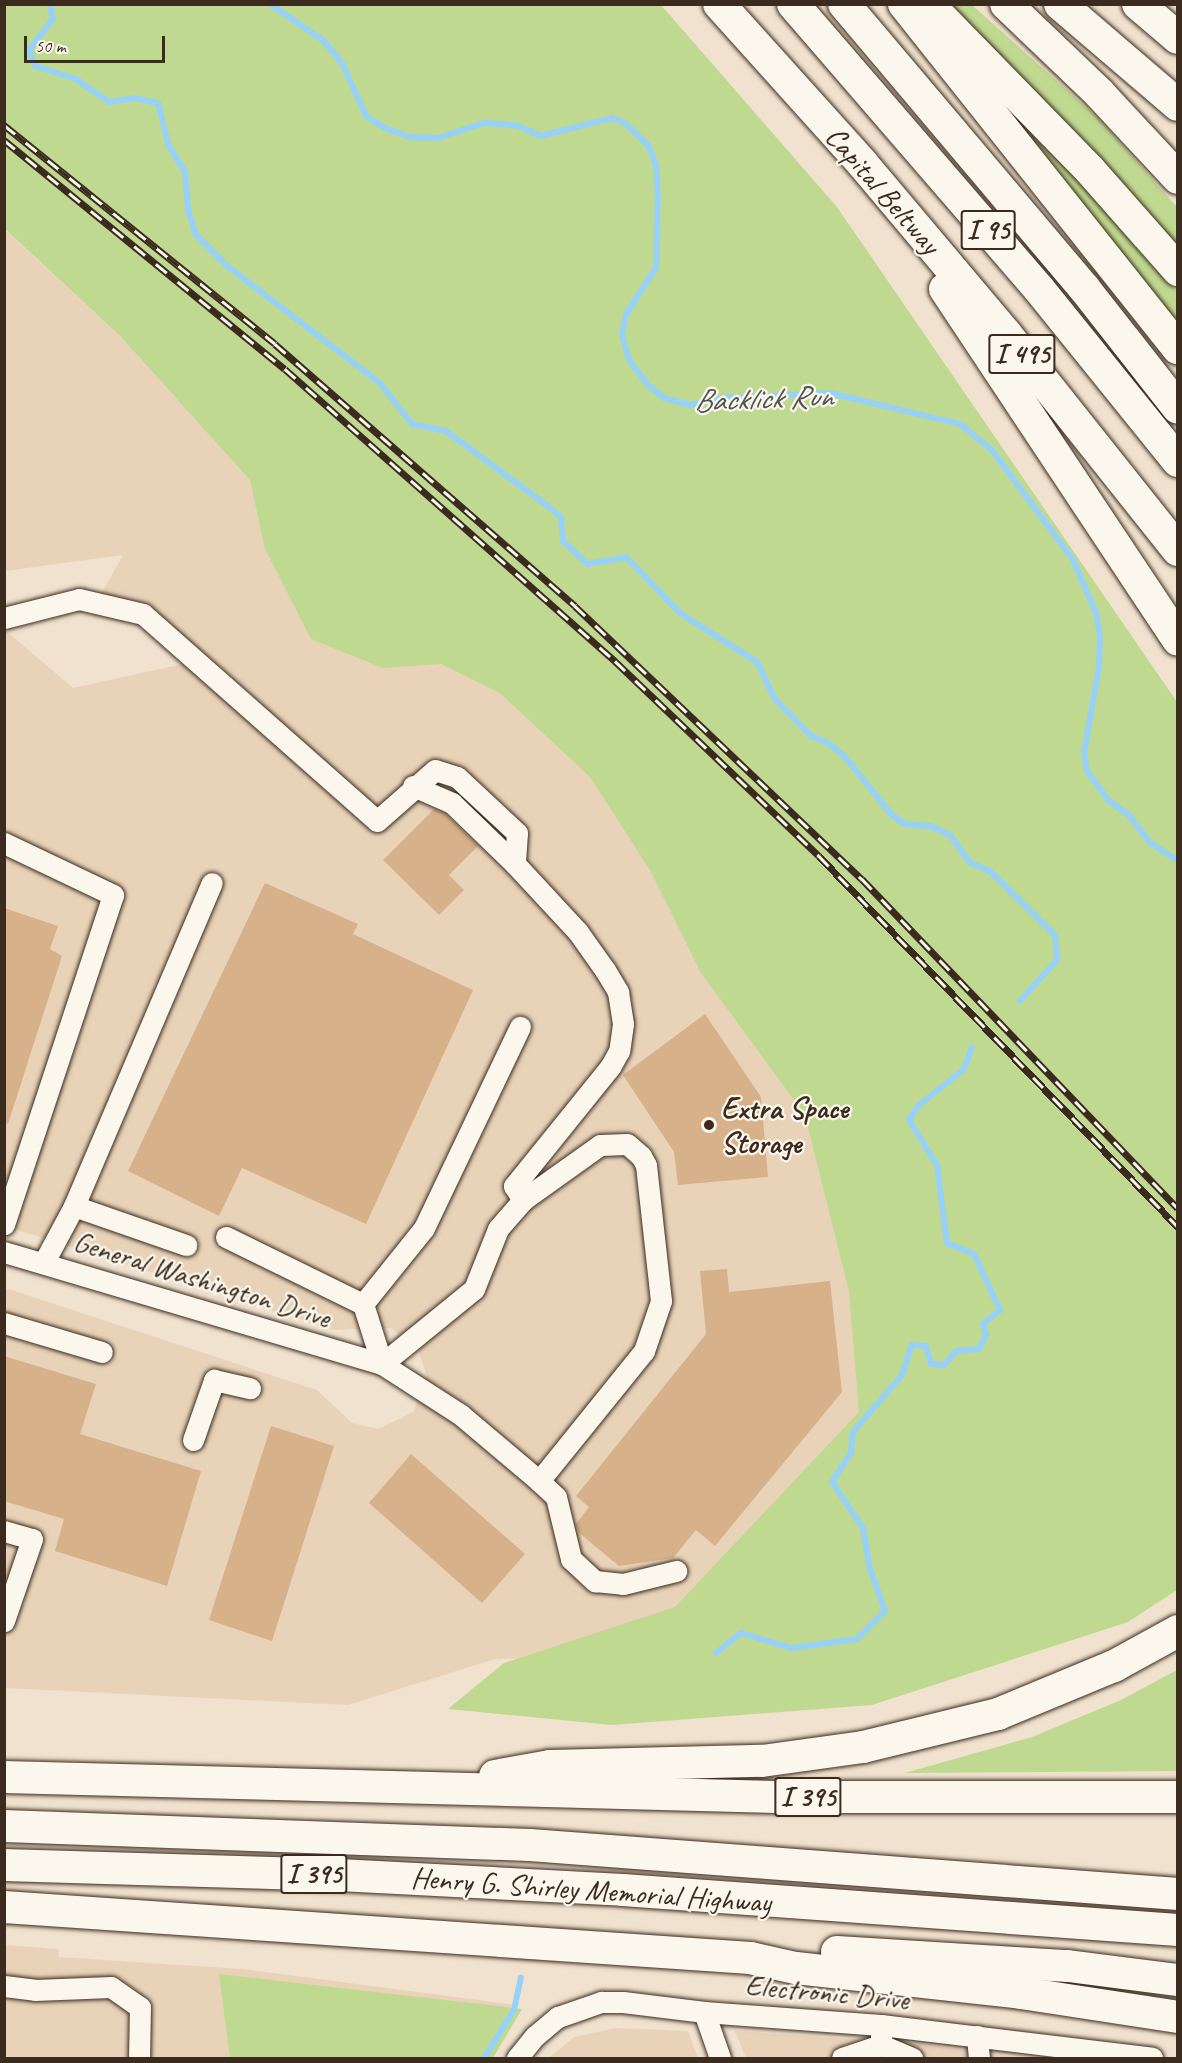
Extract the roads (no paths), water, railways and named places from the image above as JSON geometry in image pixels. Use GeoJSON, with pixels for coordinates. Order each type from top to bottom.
{"type":"FeatureCollection","features":[{"type":"Feature","properties":{"kind":"highway","name":"Capital Beltway"},"geometry":{"type":"LineString","coordinates":[[719,4],[862,163],[1006,334],[1178,550]]}},
{"type":"Feature","properties":{"kind":"highway","name":"I 95"},"geometry":{"type":"LineString","coordinates":[[793,4],[1031,280],[1178,461]]}},
{"type":"Feature","properties":{"kind":"highway"},"geometry":{"type":"LineString","coordinates":[[844,4],[1039,234],[1178,408]]}},
{"type":"Feature","properties":{"kind":"highway"},"geometry":{"type":"LineString","coordinates":[[904,4],[1178,348]]}},
{"type":"Feature","properties":{"kind":"highway"},"geometry":{"type":"LineString","coordinates":[[928,4],[1089,169],[1178,270]]}},
{"type":"Feature","properties":{"kind":"highway"},"geometry":{"type":"LineString","coordinates":[[1006,4],[1178,156]]}},
{"type":"Feature","properties":{"kind":"highway"},"geometry":{"type":"LineString","coordinates":[[1006,4],[1099,93],[1178,178]]}},
{"type":"Feature","properties":{"kind":"highway"},"geometry":{"type":"LineString","coordinates":[[1060,4],[1178,105]]}},
{"type":"Feature","properties":{"kind":"highway"},"geometry":{"type":"LineString","coordinates":[[1138,4],[1178,38]]}},
{"type":"Feature","properties":{"kind":"highway"},"geometry":{"type":"LineString","coordinates":[[862,163],[1178,640]]}},
{"type":"Feature","properties":{"kind":"highway"},"geometry":{"type":"LineString","coordinates":[[863,1747],[1008,1711],[1114,1666],[1178,1631]]}},
{"type":"Feature","properties":{"kind":"highway"},"geometry":{"type":"LineString","coordinates":[[439,1787],[550,1766],[762,1761],[863,1747],[942,1740],[1004,1725],[1124,1681],[1178,1651]]}},
{"type":"Feature","properties":{"kind":"highway","name":"I 395"},"geometry":{"type":"LineString","coordinates":[[4,1777],[777,1797],[1178,1797]]}},
{"type":"Feature","properties":{"kind":"highway"},"geometry":{"type":"LineString","coordinates":[[4,1826],[530,1845],[1178,1894]]}},
{"type":"Feature","properties":{"kind":"highway","name":"Henry G. Shirley Memorial Highway"},"geometry":{"type":"LineString","coordinates":[[4,1865],[339,1875],[612,1889],[1178,1930]]}},
{"type":"Feature","properties":{"kind":"highway"},"geometry":{"type":"LineString","coordinates":[[946,1875],[1178,1875]]}},
{"type":"Feature","properties":{"kind":"highway"},"geometry":{"type":"LineString","coordinates":[[4,1907],[750,1958],[796,1968],[1022,1993],[1178,2017]]}},
{"type":"Feature","properties":{"kind":"highway"},"geometry":{"type":"LineString","coordinates":[[750,1958],[812,1951],[1068,1966],[1178,1980]]}},
{"type":"Feature","properties":{"kind":"street"},"geometry":{"type":"LineString","coordinates":[[4,618],[79,599],[136,612],[157,624],[377,821],[412,786],[435,770],[457,777],[517,833],[516,864],[578,932],[605,970],[618,992],[623,1024],[619,1051],[610,1067],[514,1186],[523,1200]]}},
{"type":"Feature","properties":{"kind":"street"},"geometry":{"type":"LineString","coordinates":[[4,843],[112,895],[4,1224]]}},
{"type":"Feature","properties":{"kind":"street"},"geometry":{"type":"LineString","coordinates":[[44,1262],[74,1206],[212,883]]}},
{"type":"Feature","properties":{"kind":"street"},"geometry":{"type":"LineString","coordinates":[[363,1304],[424,1228],[520,1027]]}},
{"type":"Feature","properties":{"kind":"street"},"geometry":{"type":"LineString","coordinates":[[226,1237],[363,1304],[382,1364],[474,1289],[498,1229],[523,1200],[546,1186],[582,1155],[600,1145],[627,1144],[646,1165],[661,1301],[644,1351],[539,1481]]}},
{"type":"Feature","properties":{"kind":"street"},"geometry":{"type":"LineString","coordinates":[[74,1206],[186,1245]]}},
{"type":"Feature","properties":{"kind":"street","name":"General Washington Drive"},"geometry":{"type":"LineString","coordinates":[[6,1257],[44,1262],[382,1364],[461,1414],[556,1497],[571,1559],[595,1581],[623,1584],[676,1571]]}},
{"type":"Feature","properties":{"kind":"street"},"geometry":{"type":"LineString","coordinates":[[4,1323],[102,1352]]}},
{"type":"Feature","properties":{"kind":"street"},"geometry":{"type":"LineString","coordinates":[[193,1440],[214,1380],[250,1388]]}},
{"type":"Feature","properties":{"kind":"street"},"geometry":{"type":"LineString","coordinates":[[4,1531],[32,1539],[4,1621]]}},
{"type":"Feature","properties":{"kind":"street"},"geometry":{"type":"LineString","coordinates":[[4,1986],[35,1990],[111,1987],[140,2007],[139,2058]]}},
{"type":"Feature","properties":{"kind":"street","name":"Electronic Drive"},"geometry":{"type":"LineString","coordinates":[[517,2058],[535,2036],[558,2018],[601,2002],[704,2012],[881,2035],[978,2036],[1152,2058]]}},
{"type":"Feature","properties":{"kind":"street"},"geometry":{"type":"LineString","coordinates":[[704,2012],[720,2058]]}},
{"type":"Feature","properties":{"kind":"street"},"geometry":{"type":"LineString","coordinates":[[842,2058],[881,2035],[912,2058]]}},
{"type":"Feature","properties":{"kind":"street"},"geometry":{"type":"LineString","coordinates":[[978,2036],[979,2058]]}},
{"type":"Feature","properties":{"kind":"waterway"},"geometry":{"type":"LineString","coordinates":[[50,4],[53,19],[29,50],[35,66],[76,79],[109,102],[134,98],[158,103],[169,146],[185,172],[188,210],[196,235],[226,265],[380,383],[412,424],[446,431],[549,507],[561,517],[563,541],[588,564],[626,557],[680,613],[757,662],[775,699],[811,736],[828,743],[845,757],[892,815],[905,824],[930,826],[950,835],[970,863],[990,871],[1055,935],[1057,960],[1020,1001]]}},
{"type":"Feature","properties":{"kind":"waterway","name":"Backlick Run"},"geometry":{"type":"LineString","coordinates":[[270,4],[324,41],[342,63],[366,116],[385,128],[410,137],[438,138],[484,123],[516,125],[541,136],[612,118],[625,123],[648,145],[656,165],[658,191],[656,268],[626,314],[622,335],[629,360],[647,384],[664,398],[690,405],[724,398],[830,393],[960,424],[992,450],[1073,560],[1096,613],[1100,636],[1099,667],[1084,753],[1087,771],[1108,800],[1129,815],[1149,842],[1178,861]]}},
{"type":"Feature","properties":{"kind":"waterway"},"geometry":{"type":"LineString","coordinates":[[716,1653],[741,1633],[791,1648],[857,1639],[885,1611],[870,1569],[863,1528],[832,1482],[851,1453],[853,1432],[902,1375],[912,1345],[926,1346],[931,1364],[944,1365],[956,1351],[979,1349],[986,1335],[983,1324],[1000,1310],[974,1254],[947,1243],[937,1165],[909,1120],[918,1106],[964,1069],[972,1047]]}},
{"type":"Feature","properties":{"kind":"waterway"},"geometry":{"type":"LineString","coordinates":[[484,2058],[514,2010],[521,1978]]}},
{"type":"Feature","properties":{"kind":"railway"},"geometry":{"type":"LineString","coordinates":[[4,125],[275,344],[575,606],[862,879],[1178,1208]]}},
{"type":"Feature","properties":{"kind":"railway"},"geometry":{"type":"LineString","coordinates":[[4,140],[285,369],[615,661],[819,856],[1178,1227]]}},
{"type":"Feature","properties":{"kind":"place","name":"Extra Space Storage"},"geometry":{"type":"Point","coordinates":[709,1125]}}]}
